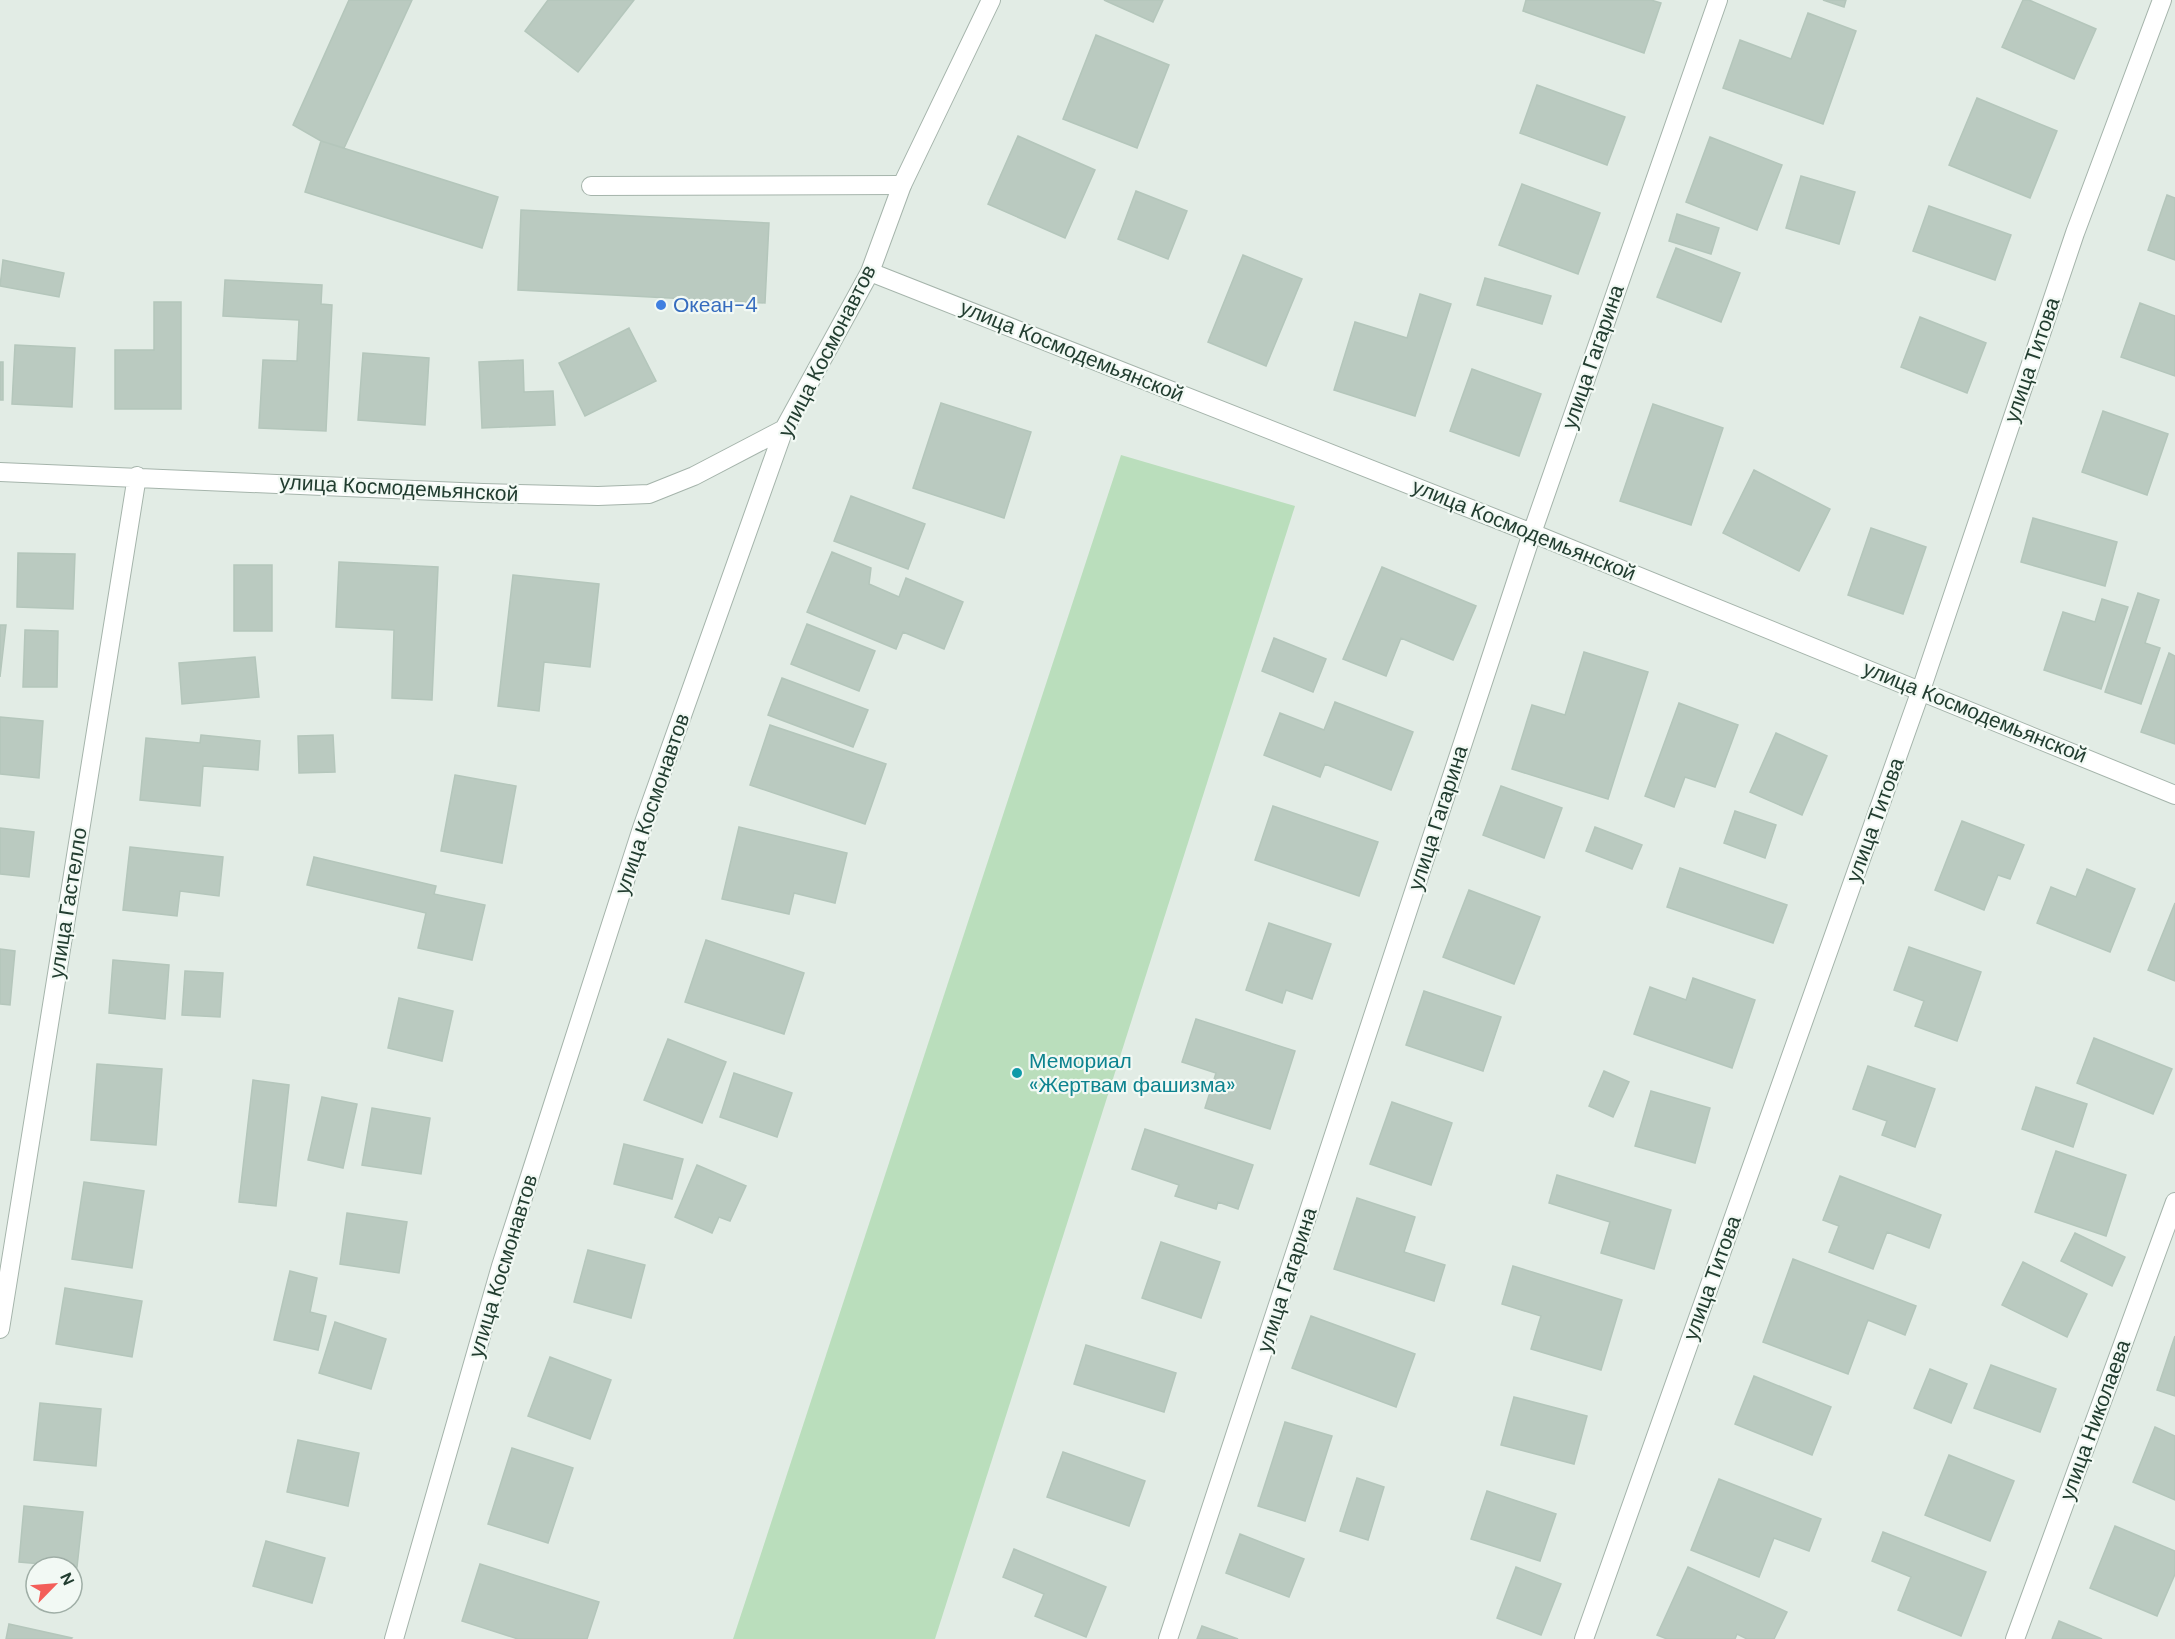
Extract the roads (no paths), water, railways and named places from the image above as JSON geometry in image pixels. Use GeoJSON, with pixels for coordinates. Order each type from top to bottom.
{"type":"FeatureCollection","features":[{"type":"Feature","properties":{"kind":"street","name":"улица Космонавтов"},"geometry":{"type":"LineString","coordinates":[[394,1639],[501,1266],[642,828],[784,429],[870,272],[902,185],[991,0]]}},
{"type":"Feature","properties":{"kind":"street","name":"улица Гагарина"},"geometry":{"type":"LineString","coordinates":[[1168,1639],[1532,533],[1718,0]]}},
{"type":"Feature","properties":{"kind":"street","name":"улица Титова"},"geometry":{"type":"LineString","coordinates":[[1584,1639],[1921,690],[2075,233],[2162,0]]}},
{"type":"Feature","properties":{"kind":"street"},"geometry":{"type":"LineString","coordinates":[[591,186],[902,185]]}},
{"type":"Feature","properties":{"kind":"street","name":"улица Космодемьянской"},"geometry":{"type":"LineString","coordinates":[[870,272],[1532,533],[2175,795]]}},
{"type":"Feature","properties":{"kind":"street","name":"улица Космодемьянской"},"geometry":{"type":"LineString","coordinates":[[0,472],[137,476],[483,493],[598,496],[649,494],[694,476],[784,429]]}},
{"type":"Feature","properties":{"kind":"street","name":"улица Гастелло"},"geometry":{"type":"LineString","coordinates":[[0,1329],[137,476]]}},
{"type":"Feature","properties":{"kind":"street","name":"улица Николаева"},"geometry":{"type":"LineString","coordinates":[[2015,1639],[2175,1202]]}},
{"type":"Feature","properties":{"kind":"place","name":"Океан-4"},"geometry":{"type":"Point","coordinates":[661,305]}},
{"type":"Feature","properties":{"kind":"place","name":"Мемориал «Жертвам фашизма»"},"geometry":{"type":"Point","coordinates":[1017,1073]}}]}
